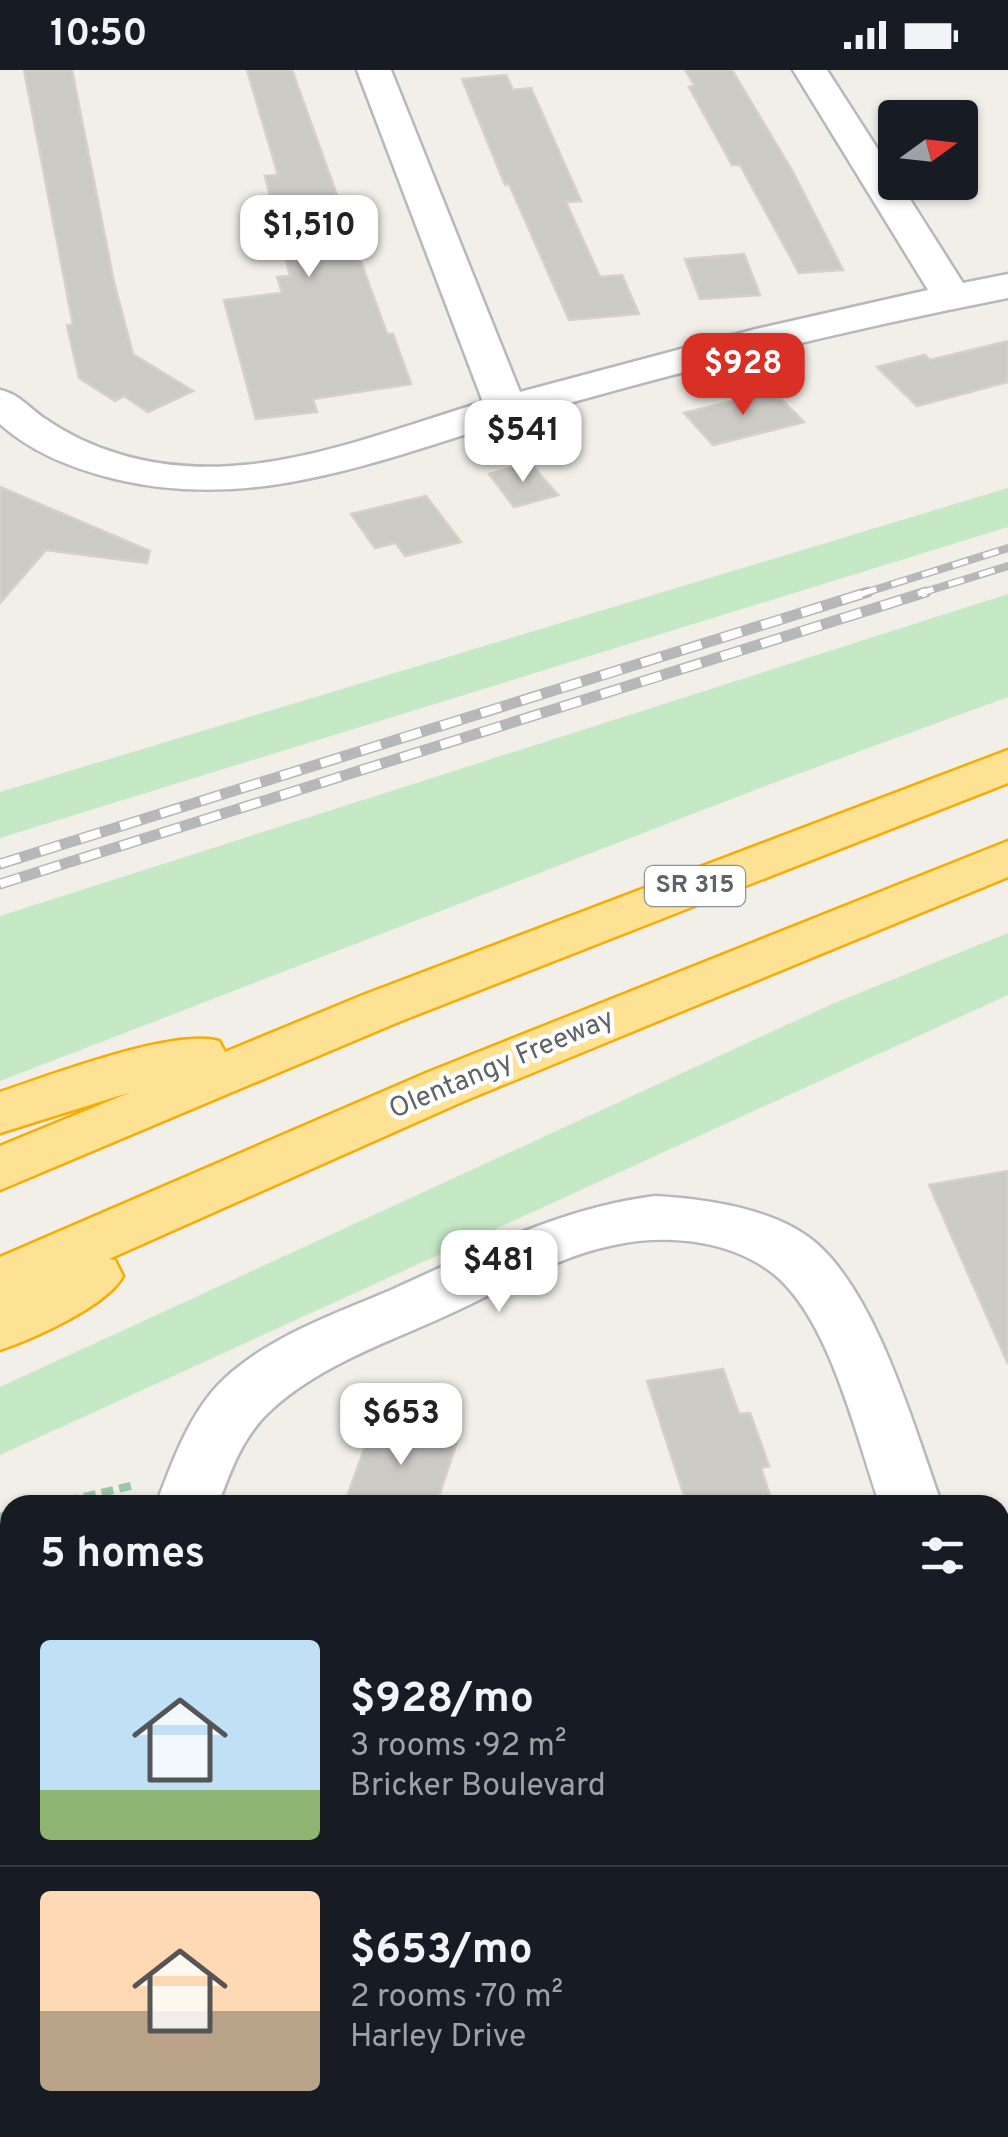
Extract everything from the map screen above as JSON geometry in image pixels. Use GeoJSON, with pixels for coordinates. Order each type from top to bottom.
{"type":"FeatureCollection","features":[{"type":"Feature","properties":{"kind":"highway","name":"SR 315"},"geometry":{"type":"LineString","coordinates":[[0,1169],[382,1008],[1008,765]]}},
{"type":"Feature","properties":{"kind":"highway","name":"Olentangy Freeway"},"geometry":{"type":"LineString","coordinates":[[0,1282],[445,1087],[1008,858]]}},
{"type":"Feature","properties":{"kind":"highway"},"geometry":{"type":"LineString","coordinates":[[0,1113],[92,1082],[382,1008]]}},
{"type":"Feature","properties":{"kind":"highway"},"geometry":{"type":"LineString","coordinates":[[0,1327],[445,1087]]}},
{"type":"Feature","properties":{"kind":"street"},"geometry":{"type":"LineString","coordinates":[[374,70],[506,408]]}},
{"type":"Feature","properties":{"kind":"street"},"geometry":{"type":"LineString","coordinates":[[810,70],[952,297]]}},
{"type":"Feature","properties":{"kind":"street"},"geometry":{"type":"LineString","coordinates":[[0,402],[22,426],[71,453],[127,468],[234,479],[292,473],[411,442],[506,408],[786,334],[1008,286]]}},
{"type":"Feature","properties":{"kind":"street"},"geometry":{"type":"LineString","coordinates":[[192,1495],[208,1450],[252,1390],[319,1348],[582,1229],[667,1216],[713,1222],[757,1237],[795,1258],[814,1278],[845,1330],[907,1495]]}},
{"type":"Feature","properties":{"kind":"path"},"geometry":{"type":"LineString","coordinates":[[93,1495],[154,1481],[208,1450]]}},
{"type":"Feature","properties":{"kind":"green space"},"geometry":{"type":"Polygon","coordinates":[[[1008,488],[1008,527],[0,838],[0,792],[1008,488]]]}},
{"type":"Feature","properties":{"kind":"green space"},"geometry":{"type":"Polygon","coordinates":[[[1008,594],[1008,697],[765,786],[0,1081],[0,916],[1008,594]]]}},
{"type":"Feature","properties":{"kind":"green space"},"geometry":{"type":"Polygon","coordinates":[[[1008,933],[1008,995],[0,1455],[0,1387],[832,1004],[1008,933]]]}},
{"type":"Feature","properties":{"kind":"building"},"geometry":{"type":"Polygon","coordinates":[[[24,70],[72,70],[114,282],[133,354],[193,391],[148,412],[124,396],[115,401],[79,378],[67,325],[73,325],[24,70]]]}},
{"type":"Feature","properties":{"kind":"building"},"geometry":{"type":"Polygon","coordinates":[[[247,70],[292,70],[387,334],[393,334],[411,384],[313,399],[317,412],[256,419],[224,300],[282,293],[277,277],[290,276],[265,176],[278,175],[247,70]]]}},
{"type":"Feature","properties":{"kind":"building"},"geometry":{"type":"Polygon","coordinates":[[[685,70],[732,70],[793,172],[843,270],[799,273],[740,165],[732,165],[689,87],[695,86],[685,70]]]}},
{"type":"Feature","properties":{"kind":"building"},"geometry":{"type":"Polygon","coordinates":[[[506,75],[513,90],[531,88],[581,201],[566,202],[600,277],[622,275],[639,314],[569,320],[509,184],[505,185],[462,79],[506,75]]]}},
{"type":"Feature","properties":{"kind":"building"},"geometry":{"type":"Polygon","coordinates":[[[744,254],[760,295],[700,299],[685,259],[744,254]]]}},
{"type":"Feature","properties":{"kind":"building"},"geometry":{"type":"Polygon","coordinates":[[[1008,341],[1008,382],[917,406],[877,367],[925,355],[930,360],[1008,341]]]}},
{"type":"Feature","properties":{"kind":"building"},"geometry":{"type":"Polygon","coordinates":[[[773,391],[804,422],[713,445],[684,413],[773,391]]]}},
{"type":"Feature","properties":{"kind":"building"},"geometry":{"type":"Polygon","coordinates":[[[530,463],[558,495],[514,507],[489,474],[530,463]]]}},
{"type":"Feature","properties":{"kind":"building"},"geometry":{"type":"Polygon","coordinates":[[[0,487],[150,551],[147,563],[46,550],[0,603],[0,487]]]}},
{"type":"Feature","properties":{"kind":"building"},"geometry":{"type":"Polygon","coordinates":[[[426,496],[461,542],[405,556],[396,543],[375,548],[351,514],[426,496]]]}},
{"type":"Feature","properties":{"kind":"building"},"geometry":{"type":"Polygon","coordinates":[[[1008,1171],[1008,1364],[929,1185],[1008,1171]]]}},
{"type":"Feature","properties":{"kind":"building"},"geometry":{"type":"Polygon","coordinates":[[[723,1369],[739,1414],[750,1413],[769,1466],[761,1468],[770,1495],[684,1495],[647,1381],[723,1369]]]}},
{"type":"Feature","properties":{"kind":"building"},"geometry":{"type":"Polygon","coordinates":[[[374,1422],[458,1439],[439,1495],[348,1495],[374,1422]]]}},
{"type":"Feature","properties":{"kind":"railway"},"geometry":{"type":"LineString","coordinates":[[861,594],[1008,548]]}},
{"type":"Feature","properties":{"kind":"railway"},"geometry":{"type":"LineString","coordinates":[[918,594],[1008,566]]}},
{"type":"Feature","properties":{"kind":"railway"},"geometry":{"type":"LineString","coordinates":[[0,864],[868,592]]}},
{"type":"Feature","properties":{"kind":"railway"},"geometry":{"type":"LineString","coordinates":[[0,884],[926,592]]}}]}
